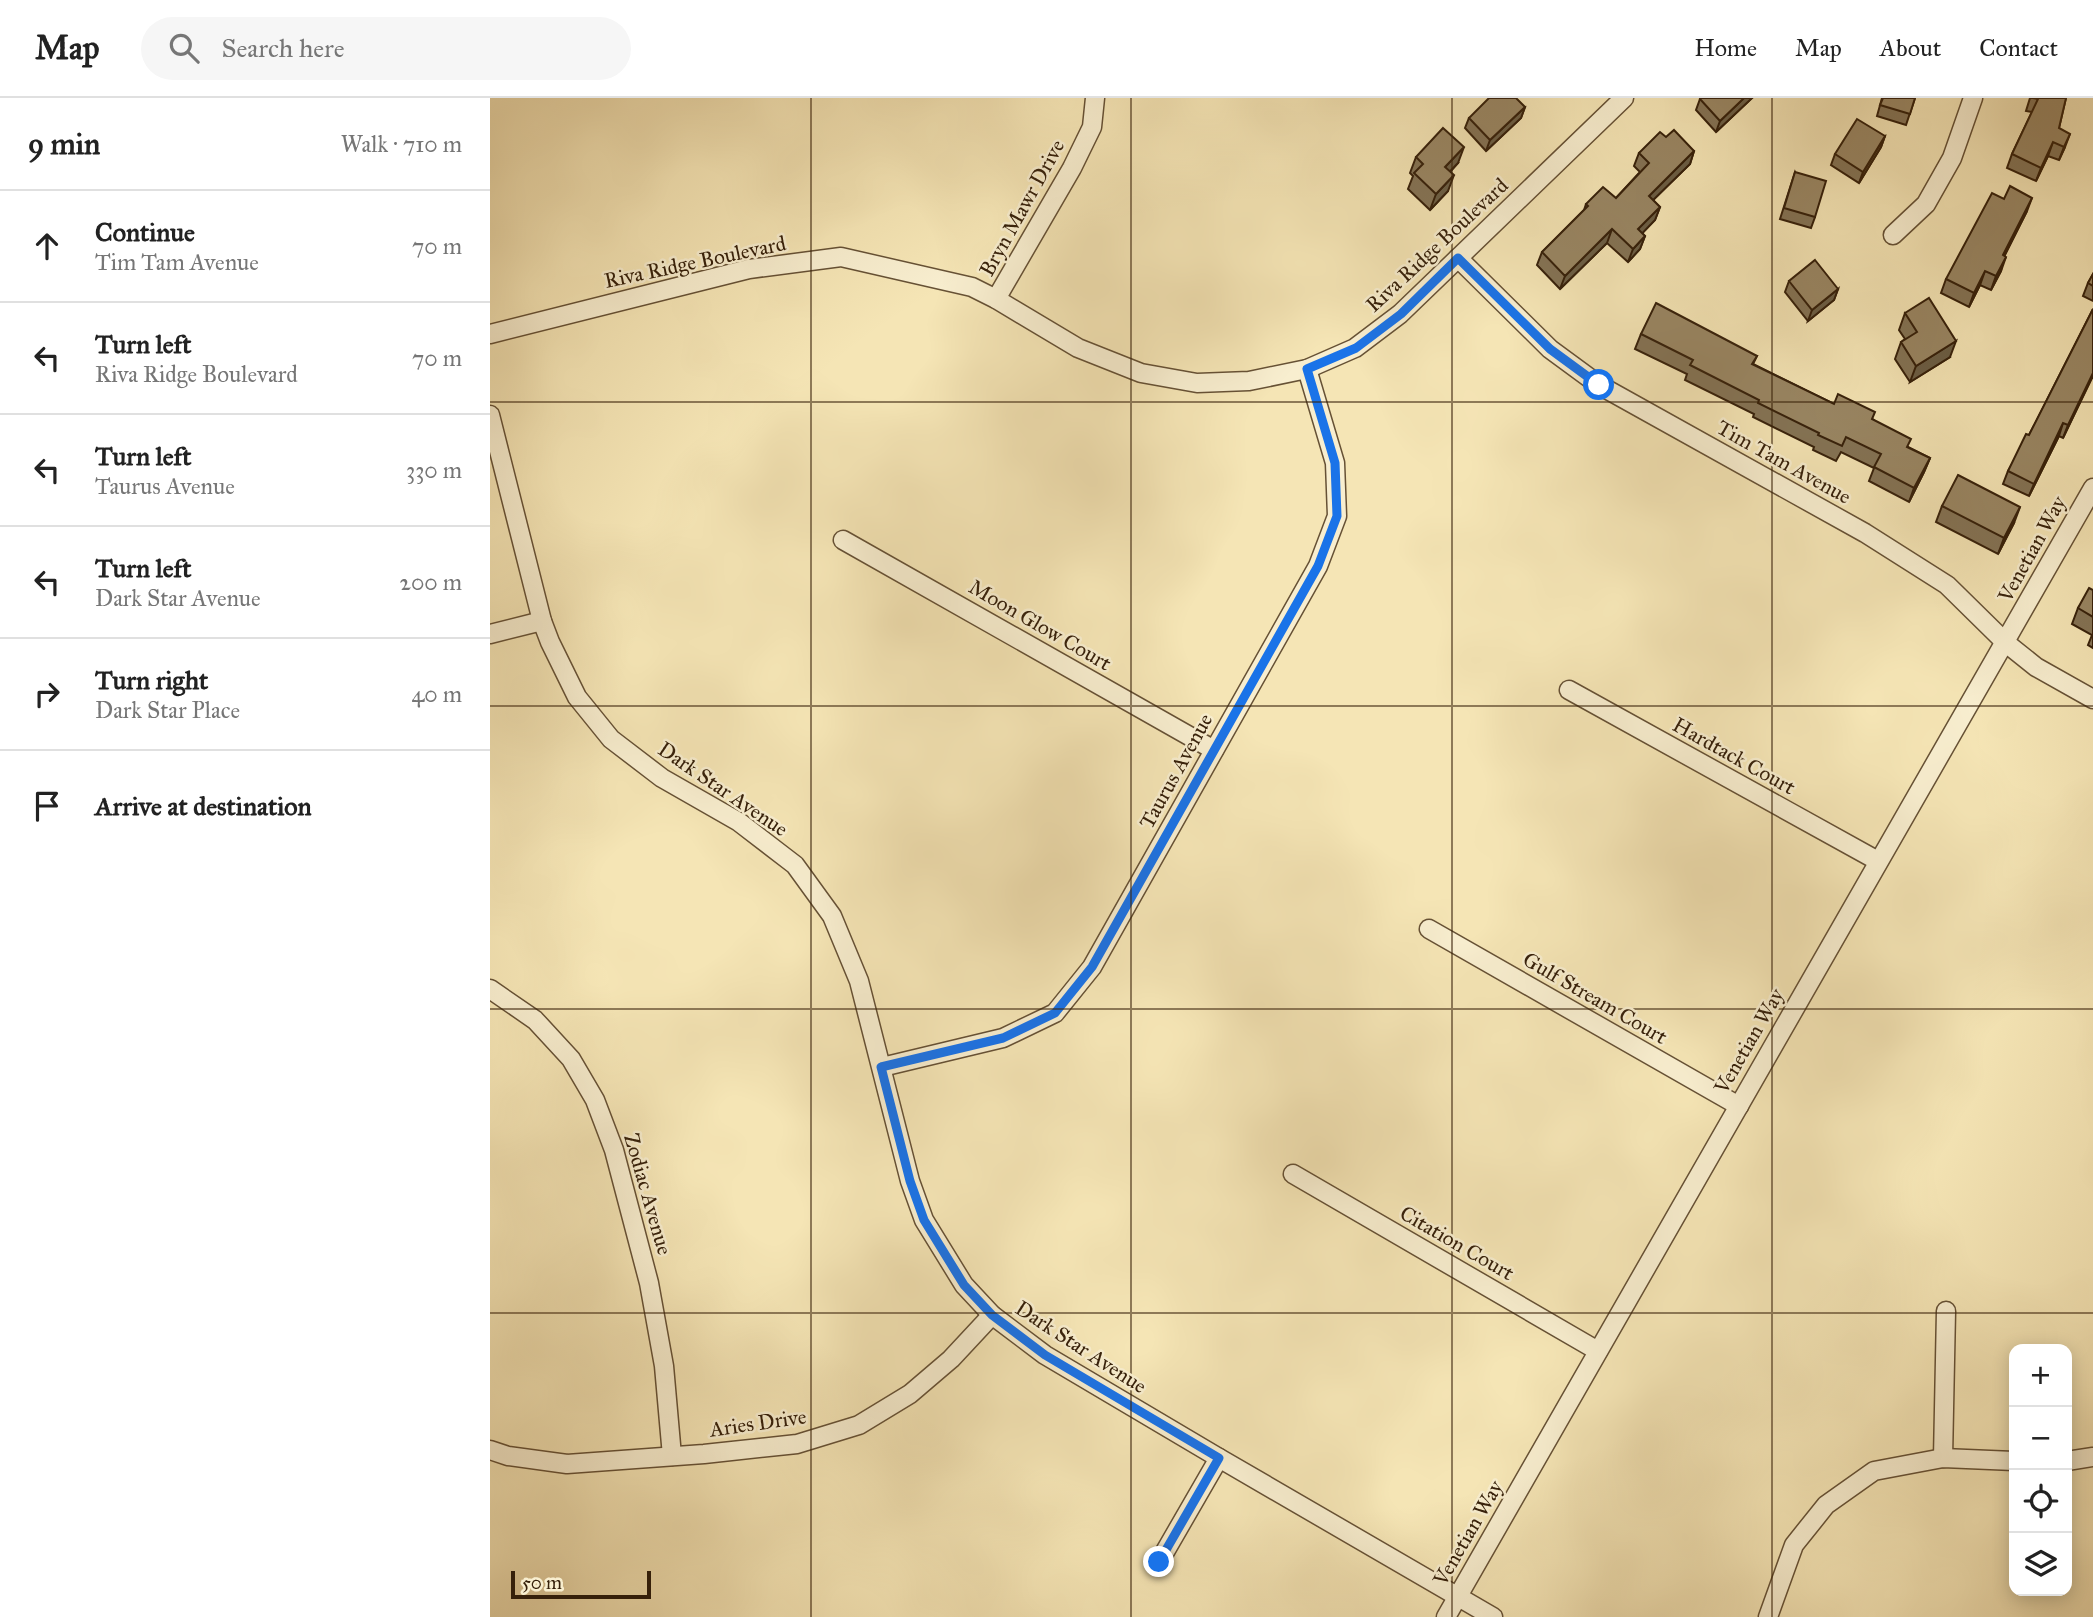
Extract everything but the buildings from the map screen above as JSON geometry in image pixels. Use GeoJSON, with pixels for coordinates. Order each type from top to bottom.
{"type":"FeatureCollection","features":[{"type":"Feature","properties":{"kind":"street","name":"Bryn Mawr Drive"},"geometry":{"type":"LineString","coordinates":[[996,299],[1072,168],[1092,127],[1095,98]]}},
{"type":"Feature","properties":{"kind":"street","name":"Riva Ridge Boulevard"},"geometry":{"type":"LineString","coordinates":[[490,334],[749,269],[841,257],[972,287],[1079,348],[1141,373],[1197,383],[1249,381],[1307,369],[1356,348],[1401,314],[1624,98]]}},
{"type":"Feature","properties":{"kind":"street"},"geometry":{"type":"LineString","coordinates":[[1893,235],[1926,204],[1952,158],[1973,98]]}},
{"type":"Feature","properties":{"kind":"street","name":"Tim Tam Avenue"},"geometry":{"type":"LineString","coordinates":[[1458,258],[1550,349],[1599,385],[1865,533],[1947,585],[2006,643],[2036,667],[2093,699]]}},
{"type":"Feature","properties":{"kind":"street","name":"Taurus Avenue"},"geometry":{"type":"LineString","coordinates":[[881,1067],[1003,1038],[1055,1013],[1092,967],[1318,566],[1337,516],[1335,463],[1307,369]]}},
{"type":"Feature","properties":{"kind":"street","name":"Dark Star Avenue"},"geometry":{"type":"LineString","coordinates":[[490,415],[542,621],[577,697],[611,739],[662,778],[739,822],[795,865],[832,916],[859,981],[910,1181],[924,1220],[964,1285],[992,1315],[1045,1355],[1493,1617]]}},
{"type":"Feature","properties":{"kind":"street","name":"Venetian Way"},"geometry":{"type":"LineString","coordinates":[[1446,1617],[2093,488]]}},
{"type":"Feature","properties":{"kind":"street","name":"Moon Glow Court"},"geometry":{"type":"LineString","coordinates":[[843,540],[1214,750]]}},
{"type":"Feature","properties":{"kind":"street"},"geometry":{"type":"LineString","coordinates":[[490,634],[542,621]]}},
{"type":"Feature","properties":{"kind":"street","name":"Hardtack Court"},"geometry":{"type":"LineString","coordinates":[[1569,690],[1878,861]]}},
{"type":"Feature","properties":{"kind":"street","name":"Gulf Stream Court"},"geometry":{"type":"LineString","coordinates":[[1429,929],[1739,1106]]}},
{"type":"Feature","properties":{"kind":"street","name":"Zodiac Avenue"},"geometry":{"type":"LineString","coordinates":[[490,989],[535,1020],[571,1059],[595,1100],[614,1150],[649,1283],[664,1366],[671,1456]]}},
{"type":"Feature","properties":{"kind":"street","name":"Citation Court"},"geometry":{"type":"LineString","coordinates":[[1293,1174],[1598,1351]]}},
{"type":"Feature","properties":{"kind":"street"},"geometry":{"type":"LineString","coordinates":[[1943,1458],[1947,1311]]}},
{"type":"Feature","properties":{"kind":"street","name":"Aries Drive"},"geometry":{"type":"LineString","coordinates":[[490,1450],[508,1456],[567,1464],[797,1444],[859,1424],[910,1394],[951,1359],[992,1315]]}},
{"type":"Feature","properties":{"kind":"street"},"geometry":{"type":"LineString","coordinates":[[2072,1460],[2093,1457]]}},
{"type":"Feature","properties":{"kind":"street"},"geometry":{"type":"LineString","coordinates":[[1159,1562],[1219,1458]]}},
{"type":"Feature","properties":{"kind":"street"},"geometry":{"type":"LineString","coordinates":[[1768,1617],[1794,1545],[1826,1505],[1874,1471],[1943,1458],[2009,1461]]}},
{"type":"Feature","properties":{"kind":"route"},"geometry":{"type":"LineString","coordinates":[[1159,1562],[1219,1458],[1045,1355],[992,1315],[964,1285],[924,1220],[910,1181],[881,1067],[1003,1038],[1055,1013],[1092,967],[1318,566],[1337,516],[1335,463],[1307,369],[1356,348],[1401,314],[1458,258],[1550,349],[1599,385]]}}]}
